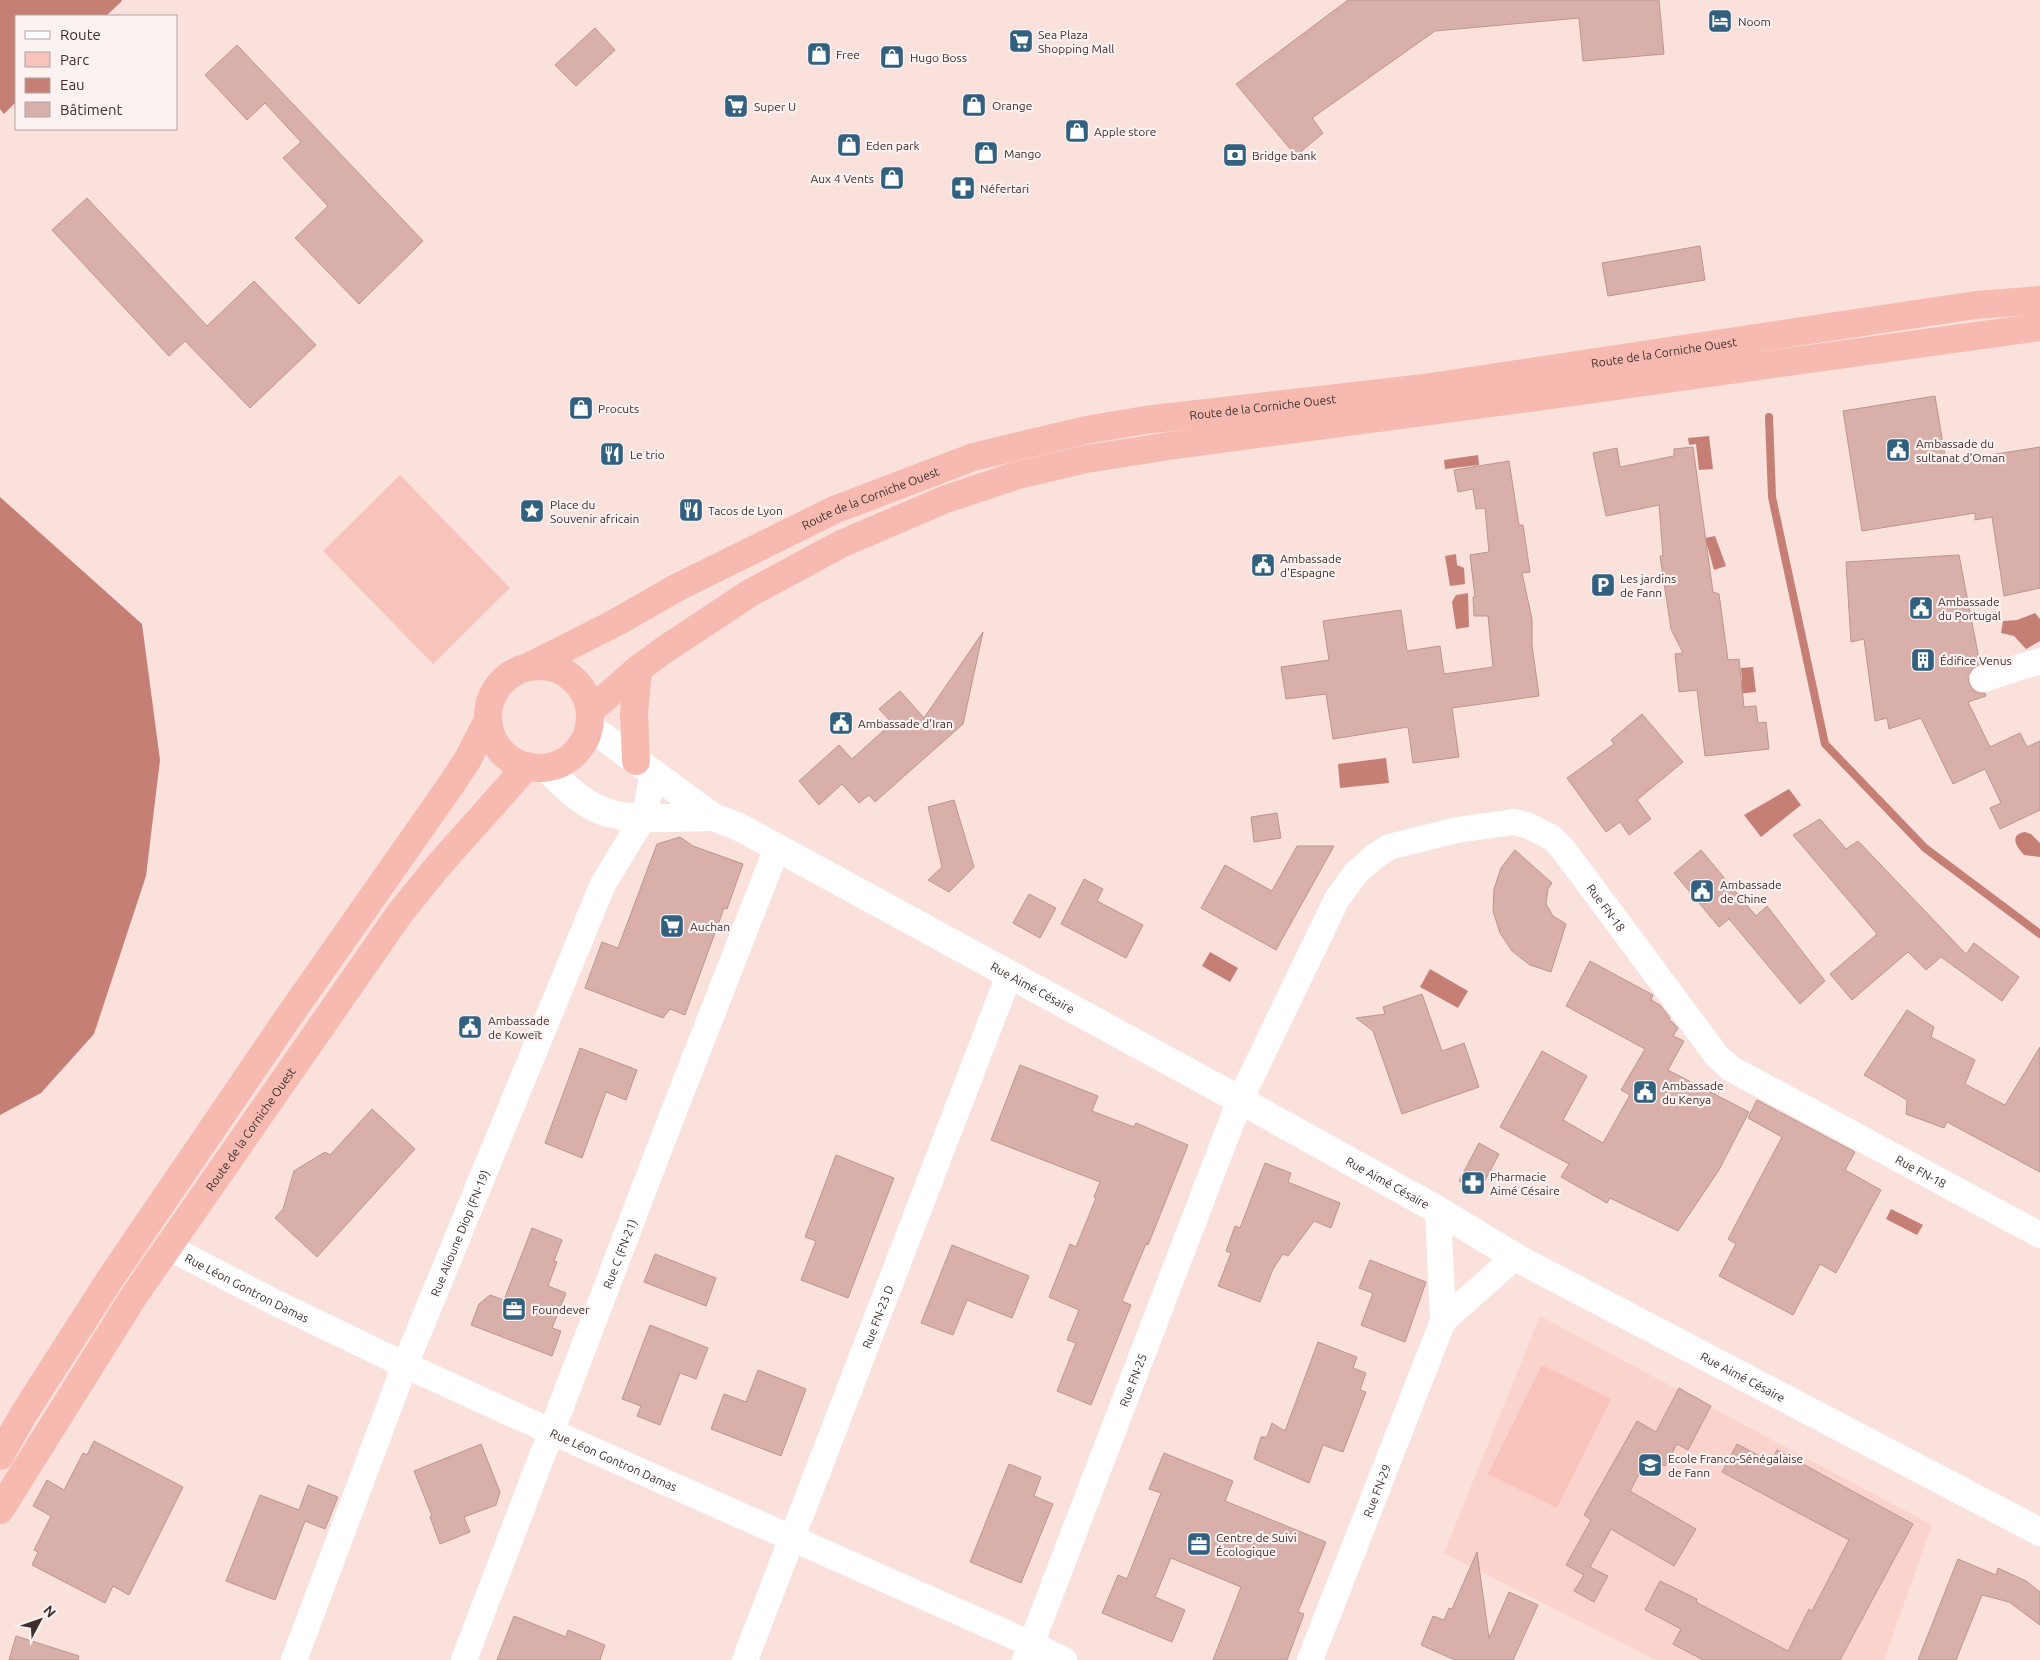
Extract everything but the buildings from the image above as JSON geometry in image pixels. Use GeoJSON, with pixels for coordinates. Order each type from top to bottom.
{"type":"FeatureCollection","features":[{"type":"Feature","properties":{"kind":"highway","name":"Route de la Corniche Ouest"},"geometry":{"type":"LineString","coordinates":[[530,666],[616,624],[678,587],[834,510],[973,456],[1086,430],[1145,420],[1424,388],[1976,305],[2040,300]]}},
{"type":"Feature","properties":{"kind":"highway","name":"Route de la Corniche Ouest"},"geometry":{"type":"LineString","coordinates":[[590,719],[638,669],[750,593],[841,544],[946,499],[1015,476],[1086,459],[1182,444],[2040,327]]}},
{"type":"Feature","properties":{"kind":"highway"},"geometry":{"type":"LineString","coordinates":[[0,1456],[23,1415],[110,1279],[468,759],[488,720],[490,705],[495,691],[504,679],[516,671],[530,666],[547,666],[563,671],[576,681],[586,695],[590,719],[584,742],[575,754],[561,763],[536,767],[512,760],[500,749],[492,735],[488,720]]}},
{"type":"Feature","properties":{"kind":"highway"},"geometry":{"type":"LineString","coordinates":[[638,669],[634,713],[645,767]]}},
{"type":"Feature","properties":{"kind":"highway","name":"Route de la Corniche Ouest"},"geometry":{"type":"LineString","coordinates":[[0,1510],[81,1380],[168,1247],[400,913],[438,866],[536,767]]}},
{"type":"Feature","properties":{"kind":"street"},"geometry":{"type":"LineString","coordinates":[[1982,679],[2040,661]]}},
{"type":"Feature","properties":{"kind":"street"},"geometry":{"type":"LineString","coordinates":[[590,719],[645,767],[713,817]]}},
{"type":"Feature","properties":{"kind":"street"},"geometry":{"type":"LineString","coordinates":[[536,767],[591,805],[611,814],[713,817]]}},
{"type":"Feature","properties":{"kind":"street","name":"Rue Alioune Diop (FN-19)"},"geometry":{"type":"LineString","coordinates":[[294,1660],[405,1364],[603,884],[644,816],[645,767]]}},
{"type":"Feature","properties":{"kind":"street","name":"Rue Aimé Césaire"},"geometry":{"type":"LineString","coordinates":[[713,817],[777,848],[1240,1100],[1438,1210],[1515,1257],[2040,1532]]}},
{"type":"Feature","properties":{"kind":"street","name":"Rue FN-18"},"geometry":{"type":"LineString","coordinates":[[1240,1100],[1336,899],[1354,874],[1389,847],[1458,830],[1514,822],[1527,825],[1552,838],[1563,849],[1716,1056],[1730,1068],[2040,1235]]}},
{"type":"Feature","properties":{"kind":"street","name":"Rue C (FN-21)"},"geometry":{"type":"LineString","coordinates":[[464,1660],[665,1134],[777,848]]}},
{"type":"Feature","properties":{"kind":"street","name":"Rue FN-23 D"},"geometry":{"type":"LineString","coordinates":[[745,1660],[1009,975]]}},
{"type":"Feature","properties":{"kind":"street","name":"Rue FN-25"},"geometry":{"type":"LineString","coordinates":[[1028,1652],[1240,1100]]}},
{"type":"Feature","properties":{"kind":"street"},"geometry":{"type":"LineString","coordinates":[[1438,1210],[1443,1321]]}},
{"type":"Feature","properties":{"kind":"street","name":"Rue Léon Gontron Damas"},"geometry":{"type":"LineString","coordinates":[[168,1247],[278,1304],[405,1364],[552,1432],[792,1537],[1028,1652],[1064,1660]]}},
{"type":"Feature","properties":{"kind":"street"},"geometry":{"type":"LineString","coordinates":[[1443,1321],[1515,1257]]}},
{"type":"Feature","properties":{"kind":"street","name":"Rue FN-29"},"geometry":{"type":"LineString","coordinates":[[1310,1660],[1443,1321]]}},
{"type":"Feature","properties":{"kind":"shaded area","name":"Ecole Franco-Sénégalaise de Fann"},"geometry":{"type":"Polygon","coordinates":[[[1540,1316],[1932,1525],[1884,1660],[1656,1660],[1444,1553],[1540,1316]]]}},
{"type":"Feature","properties":{"kind":"green space"},"geometry":{"type":"Polygon","coordinates":[[[400,475],[510,588],[433,664],[323,551],[400,475]]]}},
{"type":"Feature","properties":{"kind":"green space"},"geometry":{"type":"Polygon","coordinates":[[[1542,1365],[1611,1399],[1557,1508],[1488,1474],[1542,1365]]]}},
{"type":"Feature","properties":{"kind":"water"},"geometry":{"type":"Polygon","coordinates":[[[0,0],[122,1],[107,15],[15,15],[15,103],[4,114],[0,109],[0,0]]]}},
{"type":"Feature","properties":{"kind":"water"},"geometry":{"type":"Polygon","coordinates":[[[1709,436],[1713,469],[1699,470],[1696,444],[1689,445],[1688,438],[1709,436]]]}},
{"type":"Feature","properties":{"kind":"water"},"geometry":{"type":"Polygon","coordinates":[[[1478,455],[1479,465],[1445,469],[1444,460],[1478,455]]]}},
{"type":"Feature","properties":{"kind":"water"},"geometry":{"type":"Polygon","coordinates":[[[0,497],[142,624],[160,760],[146,876],[94,1034],[41,1093],[0,1115],[0,497]]]}},
{"type":"Feature","properties":{"kind":"water"},"geometry":{"type":"Polygon","coordinates":[[[1715,536],[1726,566],[1714,570],[1705,538],[1715,536]]]}},
{"type":"Feature","properties":{"kind":"water"},"geometry":{"type":"Polygon","coordinates":[[[1456,554],[1457,565],[1464,568],[1465,584],[1450,586],[1445,556],[1456,554]]]}},
{"type":"Feature","properties":{"kind":"water"},"geometry":{"type":"Polygon","coordinates":[[[1468,593],[1469,627],[1456,629],[1452,602],[1456,595],[1468,593]]]}},
{"type":"Feature","properties":{"kind":"water"},"geometry":{"type":"Polygon","coordinates":[[[2035,613],[2040,619],[2040,641],[2026,649],[2014,636],[2001,633],[2003,621],[2017,620],[2035,613]]]}},
{"type":"Feature","properties":{"kind":"water"},"geometry":{"type":"Polygon","coordinates":[[[1753,667],[1756,692],[1724,695],[1723,684],[1742,682],[1741,668],[1753,667]]]}},
{"type":"Feature","properties":{"kind":"water"},"geometry":{"type":"Polygon","coordinates":[[[1386,758],[1389,783],[1340,788],[1338,764],[1386,758]]]}},
{"type":"Feature","properties":{"kind":"water"},"geometry":{"type":"Polygon","coordinates":[[[1789,789],[1801,805],[1761,837],[1744,815],[1789,789]]]}},
{"type":"Feature","properties":{"kind":"water"},"geometry":{"type":"Polygon","coordinates":[[[2025,832],[2031,834],[2040,843],[2040,857],[2024,855],[2019,848],[2015,838],[2025,832]]]}},
{"type":"Feature","properties":{"kind":"water"},"geometry":{"type":"Polygon","coordinates":[[[1210,952],[1238,968],[1230,982],[1202,966],[1210,952]]]}},
{"type":"Feature","properties":{"kind":"water"},"geometry":{"type":"Polygon","coordinates":[[[1430,969],[1468,991],[1458,1008],[1420,987],[1430,969]]]}},
{"type":"Feature","properties":{"kind":"water"},"geometry":{"type":"Polygon","coordinates":[[[1891,1209],[1923,1225],[1917,1235],[1886,1219],[1891,1209]]]}},
{"type":"Feature","properties":{"kind":"waterway"},"geometry":{"type":"LineString","coordinates":[[1769,417],[1772,497],[1825,744],[1925,848],[2040,934]]}},
{"type":"Feature","properties":{"kind":"place","name":"Noom"},"geometry":{"type":"Point","coordinates":[1720,21]}},
{"type":"Feature","properties":{"kind":"place","name":"Sea Plaza Shopping Mall"},"geometry":{"type":"Point","coordinates":[1021,41]}},
{"type":"Feature","properties":{"kind":"place","name":"Free"},"geometry":{"type":"Point","coordinates":[819,54]}},
{"type":"Feature","properties":{"kind":"place","name":"Hugo Boss"},"geometry":{"type":"Point","coordinates":[892,57]}},
{"type":"Feature","properties":{"kind":"place","name":"Orange"},"geometry":{"type":"Point","coordinates":[974,105]}},
{"type":"Feature","properties":{"kind":"place","name":"Super U"},"geometry":{"type":"Point","coordinates":[736,106]}},
{"type":"Feature","properties":{"kind":"place","name":"Apple store"},"geometry":{"type":"Point","coordinates":[1077,131]}},
{"type":"Feature","properties":{"kind":"place","name":"Eden park"},"geometry":{"type":"Point","coordinates":[849,145]}},
{"type":"Feature","properties":{"kind":"place","name":"Mango"},"geometry":{"type":"Point","coordinates":[986,153]}},
{"type":"Feature","properties":{"kind":"place","name":"Bridge bank"},"geometry":{"type":"Point","coordinates":[1235,155]}},
{"type":"Feature","properties":{"kind":"place","name":"Aux 4 Vents"},"geometry":{"type":"Point","coordinates":[892,178]}},
{"type":"Feature","properties":{"kind":"place","name":"Néfertari"},"geometry":{"type":"Point","coordinates":[963,188]}},
{"type":"Feature","properties":{"kind":"place","name":"Procuts"},"geometry":{"type":"Point","coordinates":[581,408]}},
{"type":"Feature","properties":{"kind":"place","name":"Ambassade du sultanat d'Oman"},"geometry":{"type":"Point","coordinates":[1898,450]}},
{"type":"Feature","properties":{"kind":"place","name":"Le trio"},"geometry":{"type":"Point","coordinates":[612,454]}},
{"type":"Feature","properties":{"kind":"place","name":"Tacos de Lyon"},"geometry":{"type":"Point","coordinates":[691,510]}},
{"type":"Feature","properties":{"kind":"place","name":"Place du Souvenir africain"},"geometry":{"type":"Point","coordinates":[532,511]}},
{"type":"Feature","properties":{"kind":"place","name":"Ambassade d'Espagne"},"geometry":{"type":"Point","coordinates":[1263,565]}},
{"type":"Feature","properties":{"kind":"place","name":"Les jardins de Fann"},"geometry":{"type":"Point","coordinates":[1603,585]}},
{"type":"Feature","properties":{"kind":"place","name":"Ambassade du Portugal"},"geometry":{"type":"Point","coordinates":[1921,608]}},
{"type":"Feature","properties":{"kind":"place","name":"Édifice Venus"},"geometry":{"type":"Point","coordinates":[1923,660]}},
{"type":"Feature","properties":{"kind":"place","name":"Ambassade d'Iran"},"geometry":{"type":"Point","coordinates":[841,723]}},
{"type":"Feature","properties":{"kind":"place","name":"Ambassade de Chine"},"geometry":{"type":"Point","coordinates":[1702,891]}},
{"type":"Feature","properties":{"kind":"place","name":"Auchan"},"geometry":{"type":"Point","coordinates":[672,926]}},
{"type":"Feature","properties":{"kind":"place","name":"Ambassade de Koweït"},"geometry":{"type":"Point","coordinates":[470,1027]}},
{"type":"Feature","properties":{"kind":"place","name":"Ambassade du Kenya"},"geometry":{"type":"Point","coordinates":[1645,1092]}},
{"type":"Feature","properties":{"kind":"place","name":"Pharmacie Aimé Césaire"},"geometry":{"type":"Point","coordinates":[1473,1183]}},
{"type":"Feature","properties":{"kind":"place","name":"Foundever"},"geometry":{"type":"Point","coordinates":[514,1309]}},
{"type":"Feature","properties":{"kind":"place","name":"Ecole Franco-Sénégalaise de Fann"},"geometry":{"type":"Point","coordinates":[1650,1465]}},
{"type":"Feature","properties":{"kind":"place","name":"Centre de Suivi Écologique"},"geometry":{"type":"Point","coordinates":[1199,1544]}}]}
